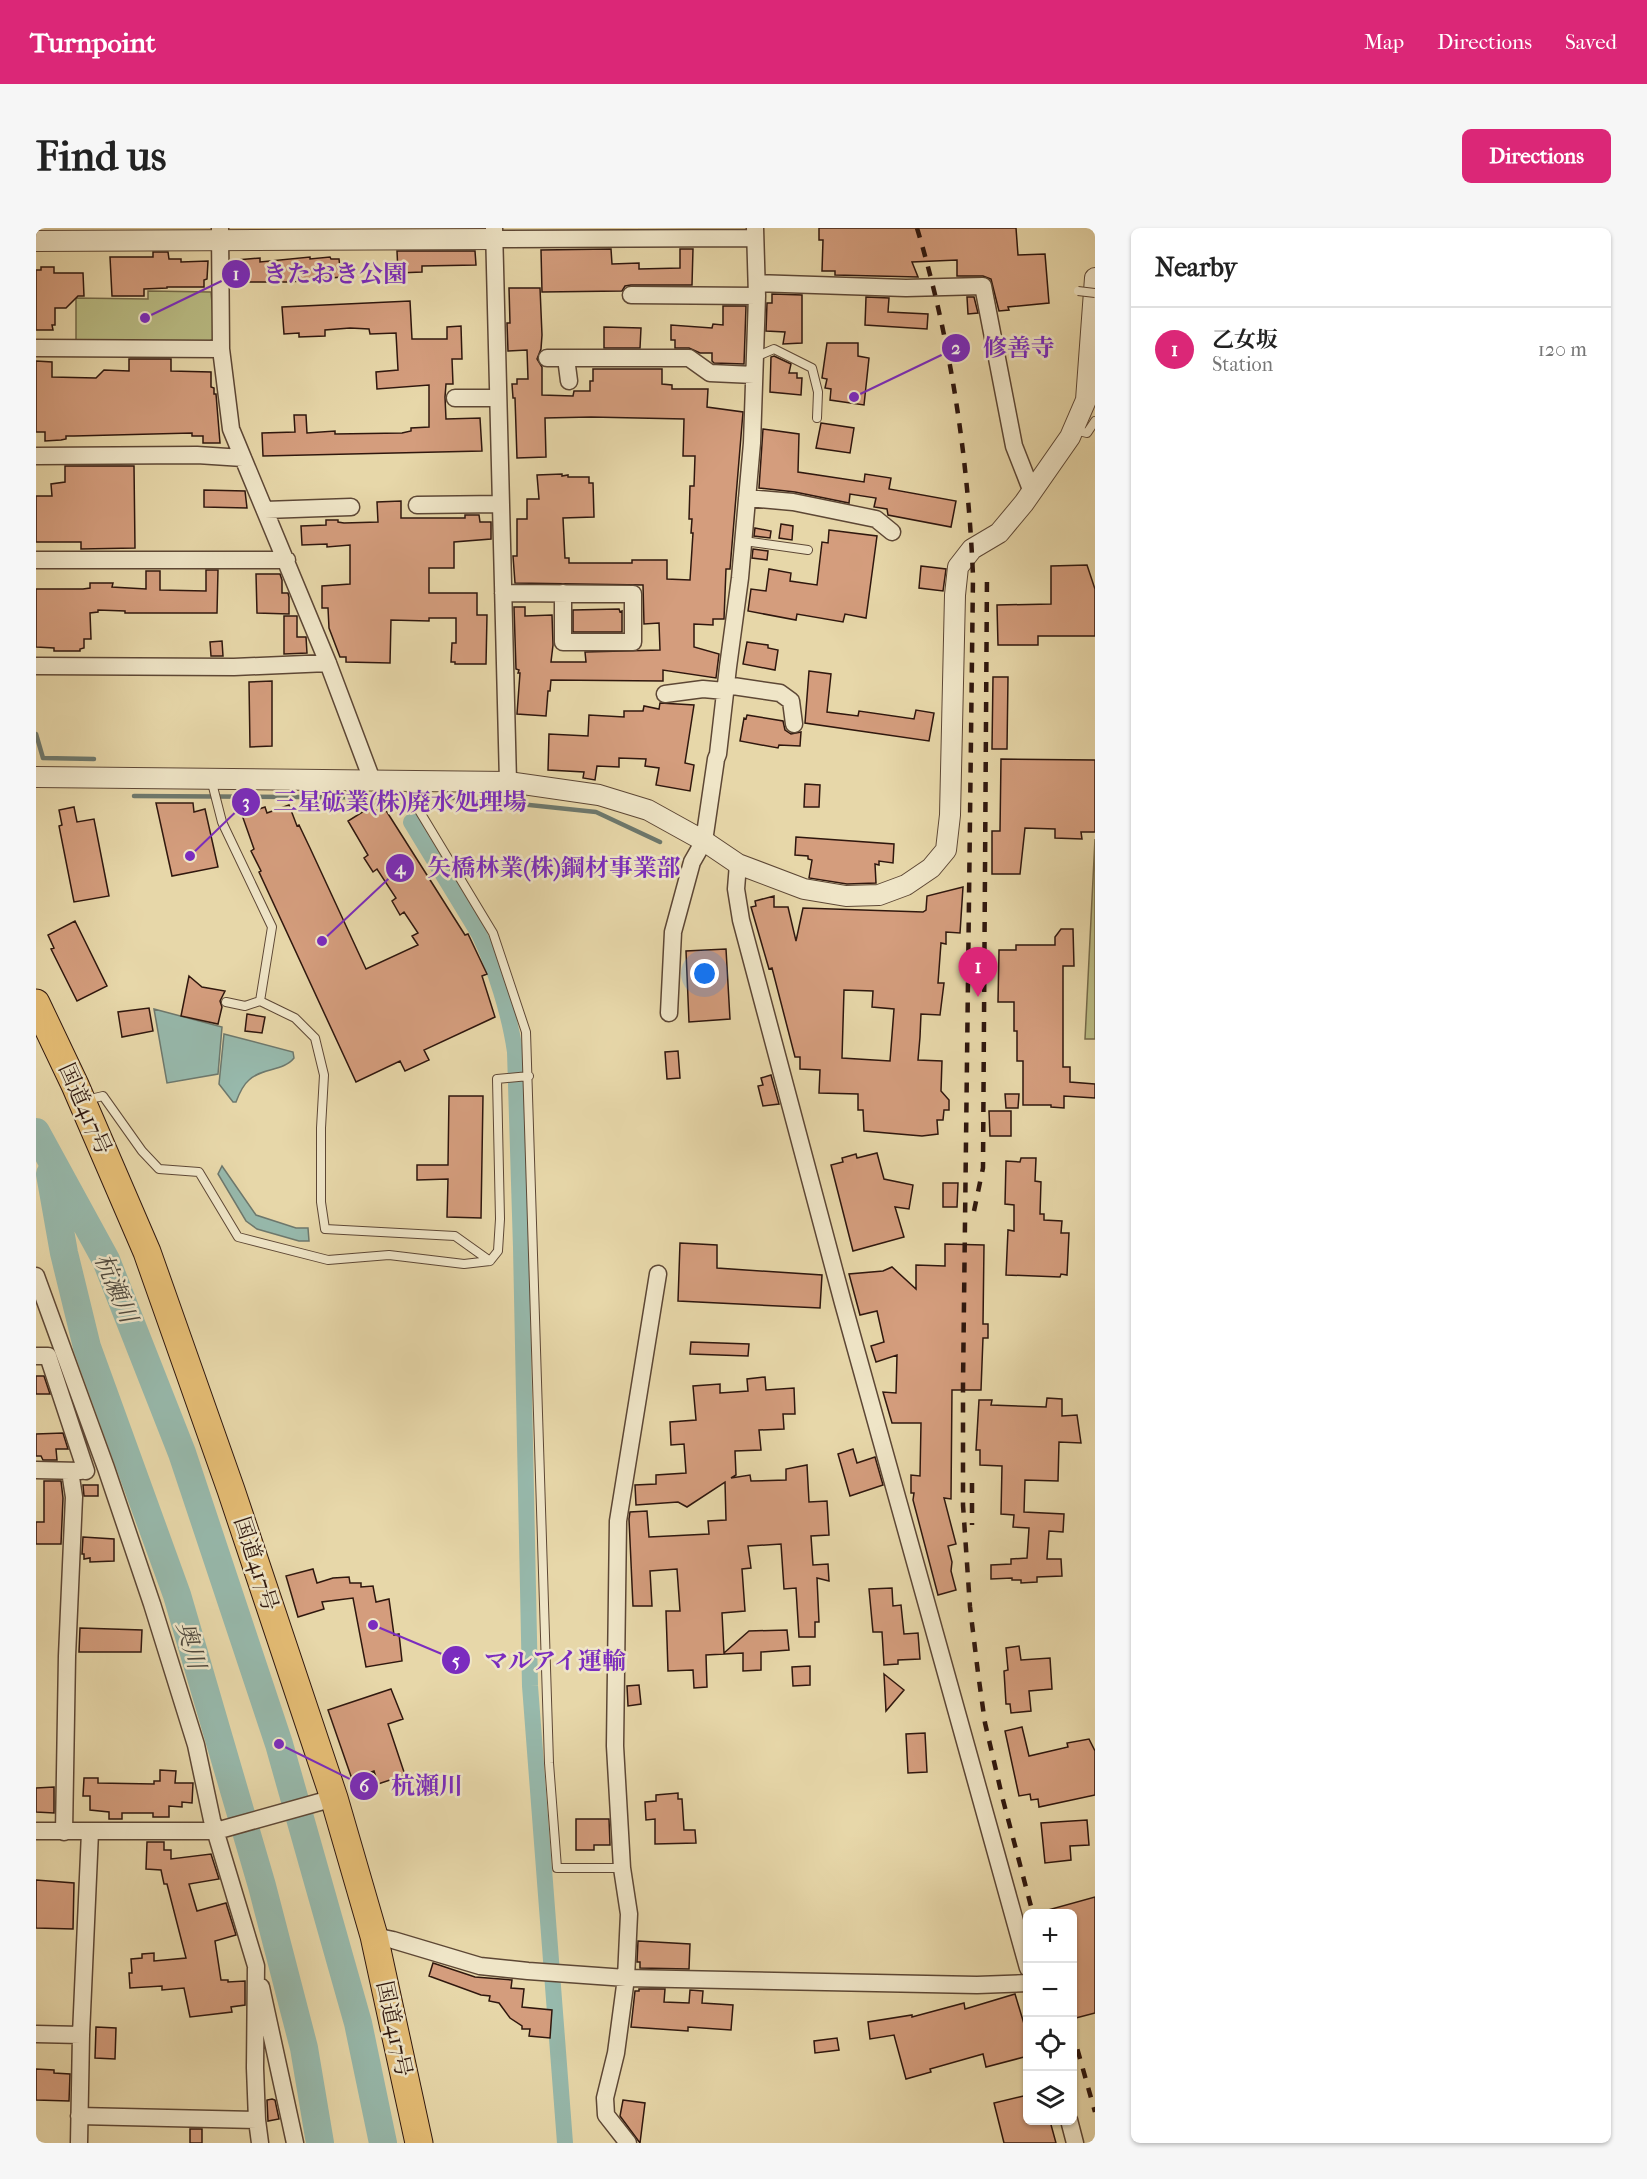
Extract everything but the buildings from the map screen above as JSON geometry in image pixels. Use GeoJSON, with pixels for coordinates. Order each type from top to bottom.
{"type":"FeatureCollection","features":[{"type":"Feature","properties":{"kind":"highway","name":"国道417号"},"geometry":{"type":"LineString","coordinates":[[36,1003],[82,1101],[151,1262],[235,1501],[327,1800],[374,1936],[419,2143]]}},
{"type":"Feature","properties":{"kind":"street"},"geometry":{"type":"LineString","coordinates":[[495,233],[508,782]]}},
{"type":"Feature","properties":{"kind":"street"},"geometry":{"type":"LineString","coordinates":[[36,241],[82,234],[755,233],[757,289],[755,358],[744,541],[718,754],[704,841],[692,862],[673,932],[669,1013]]}},
{"type":"Feature","properties":{"kind":"street"},"geometry":{"type":"LineString","coordinates":[[221,234],[221,349],[231,429],[287,560],[372,780]]}},
{"type":"Feature","properties":{"kind":"street"},"geometry":{"type":"LineString","coordinates":[[36,777],[212,784],[372,780],[410,786],[508,782],[599,795],[648,810],[704,841],[738,864],[804,889],[846,896],[879,895],[906,885],[932,868],[946,850],[950,815],[955,595],[958,567],[972,549],[999,533],[1032,492],[1073,430],[1086,400],[1095,278]]}},
{"type":"Feature","properties":{"kind":"street"},"geometry":{"type":"LineString","coordinates":[[630,295],[757,289],[983,286],[1014,446],[1032,492]]}},
{"type":"Feature","properties":{"kind":"street"},"geometry":{"type":"LineString","coordinates":[[36,348],[221,349]]}},
{"type":"Feature","properties":{"kind":"street"},"geometry":{"type":"LineString","coordinates":[[547,358],[689,358],[710,373],[754,375]]}},
{"type":"Feature","properties":{"kind":"street"},"geometry":{"type":"LineString","coordinates":[[566,358],[569,381]]}},
{"type":"Feature","properties":{"kind":"street"},"geometry":{"type":"LineString","coordinates":[[455,398],[498,398]]}},
{"type":"Feature","properties":{"kind":"street"},"geometry":{"type":"LineString","coordinates":[[36,456],[197,454],[243,458]]}},
{"type":"Feature","properties":{"kind":"street"},"geometry":{"type":"LineString","coordinates":[[747,498],[794,502],[876,519],[892,532]]}},
{"type":"Feature","properties":{"kind":"street"},"geometry":{"type":"LineString","coordinates":[[417,505],[501,504]]}},
{"type":"Feature","properties":{"kind":"street"},"geometry":{"type":"LineString","coordinates":[[266,510],[351,507]]}},
{"type":"Feature","properties":{"kind":"street"},"geometry":{"type":"LineString","coordinates":[[36,560],[287,560]]}},
{"type":"Feature","properties":{"kind":"street"},"geometry":{"type":"LineString","coordinates":[[503,593],[562,593],[633,594],[633,642],[563,642],[562,593]]}},
{"type":"Feature","properties":{"kind":"street"},"geometry":{"type":"LineString","coordinates":[[36,666],[234,667],[328,663]]}},
{"type":"Feature","properties":{"kind":"street"},"geometry":{"type":"LineString","coordinates":[[665,694],[726,688],[780,693],[791,701],[794,724]]}},
{"type":"Feature","properties":{"kind":"street"},"geometry":{"type":"LineString","coordinates":[[738,864],[736,889],[741,920],[843,1304],[1027,1963]]}},
{"type":"Feature","properties":{"kind":"street"},"geometry":{"type":"LineString","coordinates":[[628,2143],[606,2115],[605,2098],[616,2053],[626,1978],[628,1914],[622,1868],[615,1746],[618,1521],[658,1274]]}},
{"type":"Feature","properties":{"kind":"street"},"geometry":{"type":"LineString","coordinates":[[36,1276],[106,1468],[196,1745],[212,1820],[256,1966],[295,2143]]}},
{"type":"Feature","properties":{"kind":"street"},"geometry":{"type":"LineString","coordinates":[[36,1356],[48,1356],[78,1471],[74,1497],[67,1656],[64,1832]]}},
{"type":"Feature","properties":{"kind":"street"},"geometry":{"type":"LineString","coordinates":[[36,1470],[78,1471],[106,1468]]}},
{"type":"Feature","properties":{"kind":"street"},"geometry":{"type":"LineString","coordinates":[[36,1831],[216,1831],[327,1800]]}},
{"type":"Feature","properties":{"kind":"street"},"geometry":{"type":"LineString","coordinates":[[79,2143],[81,2035],[90,1832]]}},
{"type":"Feature","properties":{"kind":"street"},"geometry":{"type":"LineString","coordinates":[[374,1936],[480,1966],[626,1978],[977,1985],[1023,1983]]}},
{"type":"Feature","properties":{"kind":"street"},"geometry":{"type":"LineString","coordinates":[[256,1966],[255,2057],[260,2143]]}},
{"type":"Feature","properties":{"kind":"street"},"geometry":{"type":"LineString","coordinates":[[36,2034],[81,2035]]}},
{"type":"Feature","properties":{"kind":"street"},"geometry":{"type":"LineString","coordinates":[[80,2116],[257,2120]]}},
{"type":"Feature","properties":{"kind":"street"},"geometry":{"type":"LineString","coordinates":[[1070,2125],[1076,2143]]}},
{"type":"Feature","properties":{"kind":"lane"},"geometry":{"type":"LineString","coordinates":[[1078,291],[1095,293]]}},
{"type":"Feature","properties":{"kind":"lane"},"geometry":{"type":"LineString","coordinates":[[755,358],[774,349],[816,368],[817,418]]}},
{"type":"Feature","properties":{"kind":"lane"},"geometry":{"type":"LineString","coordinates":[[1073,430],[1087,433],[1095,420]]}},
{"type":"Feature","properties":{"kind":"lane"},"geometry":{"type":"LineString","coordinates":[[744,541],[808,550]]}},
{"type":"Feature","properties":{"kind":"lane"},"geometry":{"type":"LineString","coordinates":[[212,784],[222,822],[272,927],[260,1001]]}},
{"type":"Feature","properties":{"kind":"lane"},"geometry":{"type":"LineString","coordinates":[[410,786],[416,804],[493,933],[526,1032],[548,1751],[557,1868],[622,1868]]}},
{"type":"Feature","properties":{"kind":"lane"},"geometry":{"type":"LineString","coordinates":[[226,1002],[245,1006],[260,1001],[295,1018],[315,1038],[324,1075],[321,1202],[325,1229],[455,1236],[490,1261]]}},
{"type":"Feature","properties":{"kind":"lane"},"geometry":{"type":"LineString","coordinates":[[82,1101],[104,1096],[142,1151],[159,1169],[199,1172],[238,1237],[327,1260],[389,1255],[464,1264],[490,1261],[498,1251],[500,1219],[497,1079],[529,1076]]}},
{"type":"Feature","properties":{"kind":"green space"},"geometry":{"type":"Polygon","coordinates":[[[148,291],[211,292],[215,338],[210,341],[76,341],[76,298],[148,299],[148,291]]]}},
{"type":"Feature","properties":{"kind":"green space"},"geometry":{"type":"Polygon","coordinates":[[[1095,839],[1095,1039],[1085,1039],[1095,839]]]}},
{"type":"Feature","properties":{"kind":"shaded area"},"geometry":{"type":"Polygon","coordinates":[[[154,1009],[222,1027],[218,1074],[167,1083],[154,1009]]]}},
{"type":"Feature","properties":{"kind":"shaded area"},"geometry":{"type":"Polygon","coordinates":[[[224,1034],[293,1052],[294,1058],[284,1065],[254,1076],[245,1084],[236,1102],[233,1102],[219,1084],[224,1034]]]}},
{"type":"Feature","properties":{"kind":"shaded area"},"geometry":{"type":"Polygon","coordinates":[[[222,1166],[256,1215],[296,1228],[308,1228],[309,1241],[299,1241],[257,1229],[246,1221],[218,1174],[222,1166]]]}},
{"type":"Feature","properties":{"kind":"waterway"},"geometry":{"type":"LineString","coordinates":[[36,734],[43,758],[94,759]]}},
{"type":"Feature","properties":{"kind":"waterway"},"geometry":{"type":"LineString","coordinates":[[134,796],[462,798],[596,812],[660,842]]}},
{"type":"Feature","properties":{"kind":"waterway"},"geometry":{"type":"LineString","coordinates":[[418,821],[411,822],[485,947],[506,1008],[515,1052],[530,1686],[565,2143]]}},
{"type":"Feature","properties":{"kind":"waterway","name":"杭瀬川"},"geometry":{"type":"LineString","coordinates":[[36,1132],[106,1260],[182,1453],[279,1744],[358,2023],[383,2143]]}},
{"type":"Feature","properties":{"kind":"waterway","name":"奥川"},"geometry":{"type":"LineString","coordinates":[[50,1174],[64,1253],[87,1347],[177,1595],[262,1886],[304,2048],[320,2143]]}},
{"type":"Feature","properties":{"kind":"railway"},"geometry":{"type":"LineString","coordinates":[[917,228],[939,313],[956,400],[967,488],[973,576],[963,1505],[970,1607],[985,1723],[1032,1909]]}},
{"type":"Feature","properties":{"kind":"railway"},"geometry":{"type":"LineString","coordinates":[[974,1211],[983,1168],[987,574]]}},
{"type":"Feature","properties":{"kind":"railway"},"geometry":{"type":"LineString","coordinates":[[972,1483],[972,1525]]}},
{"type":"Feature","properties":{"kind":"railway"},"geometry":{"type":"LineString","coordinates":[[1077,2048],[1095,2112]]}},
{"type":"Feature","properties":{"kind":"place","name":"きたおき公園"},"geometry":{"type":"Point","coordinates":[145,318]}},
{"type":"Feature","properties":{"kind":"place","name":"修善寺"},"geometry":{"type":"Point","coordinates":[854,397]}},
{"type":"Feature","properties":{"kind":"place","name":"三星砿業(株)廃水処理場"},"geometry":{"type":"Point","coordinates":[190,856]}},
{"type":"Feature","properties":{"kind":"place","name":"矢橋林業(株)鋼材事業部"},"geometry":{"type":"Point","coordinates":[322,941]}},
{"type":"Feature","properties":{"kind":"place","name":"乙女坂"},"geometry":{"type":"Point","coordinates":[978,997]}},
{"type":"Feature","properties":{"kind":"place","name":"マルアイ運輸"},"geometry":{"type":"Point","coordinates":[373,1625]}},
{"type":"Feature","properties":{"kind":"place","name":"杭瀬川"},"geometry":{"type":"Point","coordinates":[279,1744]}}]}
